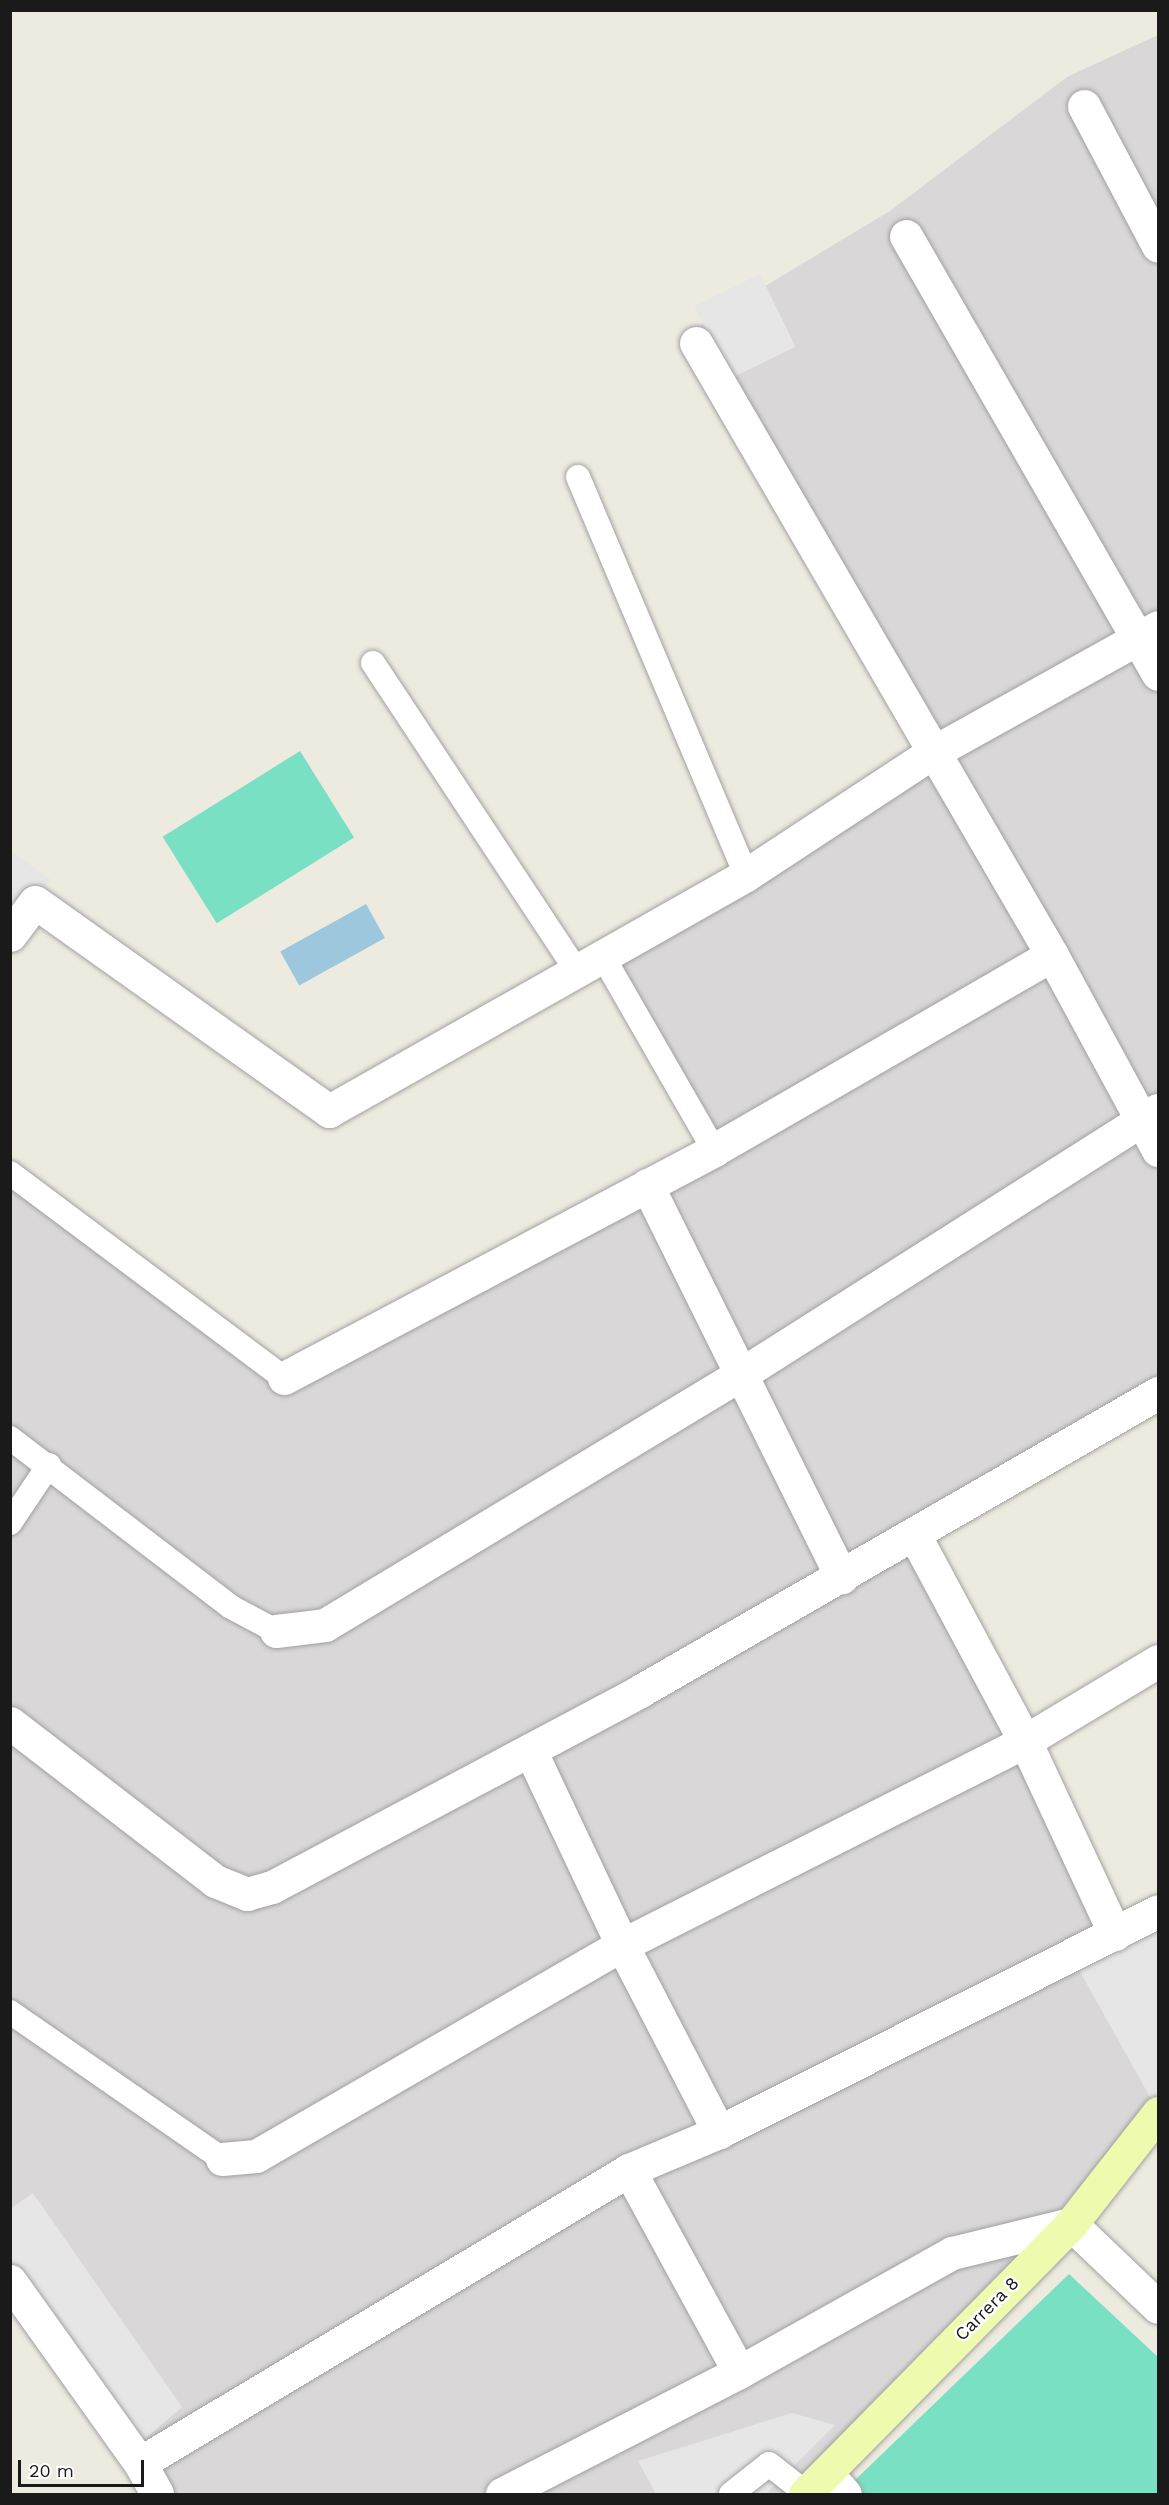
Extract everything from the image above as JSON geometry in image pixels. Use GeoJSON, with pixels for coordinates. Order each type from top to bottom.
{"type":"FeatureCollection","features":[{"type":"Feature","properties":{"kind":"street"},"geometry":{"type":"LineString","coordinates":[[1084,106],[1158,246]]}},
{"type":"Feature","properties":{"kind":"street"},"geometry":{"type":"LineString","coordinates":[[906,236],[1148,633],[1158,674]]}},
{"type":"Feature","properties":{"kind":"street"},"geometry":{"type":"LineString","coordinates":[[696,343],[932,753],[1052,956],[1150,1114],[1158,1150]]}},
{"type":"Feature","properties":{"kind":"street"},"geometry":{"type":"LineString","coordinates":[[10,935],[35,902],[329,1111],[746,875],[932,753],[1148,633]]}},
{"type":"Feature","properties":{"kind":"street"},"geometry":{"type":"LineString","coordinates":[[284,1378],[714,1150],[1052,956]]}},
{"type":"Feature","properties":{"kind":"street"},"geometry":{"type":"LineString","coordinates":[[276,1631],[324,1624],[743,1373],[1150,1114]]}},
{"type":"Feature","properties":{"kind":"street"},"geometry":{"type":"LineString","coordinates":[[647,1185],[743,1373],[842,1577]]}},
{"type":"Feature","properties":{"kind":"street"},"geometry":{"type":"LineString","coordinates":[[10,1723],[215,1881],[247,1894],[272,1887],[530,1750],[842,1577],[1158,1393]]}},
{"type":"Feature","properties":{"kind":"street"},"geometry":{"type":"LineString","coordinates":[[915,1536],[1025,1741],[1115,1934]]}},
{"type":"Feature","properties":{"kind":"street"},"geometry":{"type":"LineString","coordinates":[[222,2159],[256,2156],[622,1945],[1025,1741],[1158,1661]]}},
{"type":"Feature","properties":{"kind":"street"},"geometry":{"type":"LineString","coordinates":[[530,1750],[622,1945],[719,2132]]}},
{"type":"Feature","properties":{"kind":"street"},"geometry":{"type":"LineString","coordinates":[[140,2463],[629,2170],[719,2132],[1158,1911]]}},
{"type":"Feature","properties":{"kind":"street","name":"Carrera 8"},"geometry":{"type":"LineString","coordinates":[[820,2489],[1071,2224],[1158,2113]]}},
{"type":"Feature","properties":{"kind":"street"},"geometry":{"type":"LineString","coordinates":[[629,2170],[739,2372]]}},
{"type":"Feature","properties":{"kind":"street"},"geometry":{"type":"LineString","coordinates":[[502,2494],[739,2372],[952,2253],[1071,2224],[1158,2307]]}},
{"type":"Feature","properties":{"kind":"street"},"geometry":{"type":"LineString","coordinates":[[10,2281],[140,2463],[157,2494]]}},
{"type":"Feature","properties":{"kind":"lane"},"geometry":{"type":"LineString","coordinates":[[578,477],[746,875]]}},
{"type":"Feature","properties":{"kind":"lane"},"geometry":{"type":"LineString","coordinates":[[373,663],[589,963],[714,1150]]}},
{"type":"Feature","properties":{"kind":"lane"},"geometry":{"type":"LineString","coordinates":[[10,1173],[284,1378]]}},
{"type":"Feature","properties":{"kind":"lane"},"geometry":{"type":"LineString","coordinates":[[10,1438],[231,1607],[276,1631]]}},
{"type":"Feature","properties":{"kind":"lane"},"geometry":{"type":"LineString","coordinates":[[10,1523],[49,1466]]}},
{"type":"Feature","properties":{"kind":"lane"},"geometry":{"type":"LineString","coordinates":[[10,2012],[222,2159]]}},
{"type":"Feature","properties":{"kind":"lane"},"geometry":{"type":"LineString","coordinates":[[731,2494],[769,2464],[820,2489]]}},
{"type":"Feature","properties":{"kind":"shaded area"},"geometry":{"type":"Polygon","coordinates":[[[1158,35],[1158,1393],[915,1536],[1115,1934],[1158,2113],[805,2494],[157,2494],[11,2281],[10,1173],[284,1378],[713,1151],[602,955],[932,753],[692,330],[890,211],[1067,77],[1158,35]]]}},
{"type":"Feature","properties":{"kind":"shaded area"},"geometry":{"type":"Polygon","coordinates":[[[760,274],[796,347],[730,379],[694,306],[760,274]]]}},
{"type":"Feature","properties":{"kind":"shaded area"},"geometry":{"type":"Polygon","coordinates":[[[11,851],[51,880],[11,935],[11,851]]]}},
{"type":"Feature","properties":{"kind":"shaded area"},"geometry":{"type":"Polygon","coordinates":[[[1158,1924],[1158,2100],[1155,2106],[1079,1970],[1158,1924]]]}},
{"type":"Feature","properties":{"kind":"shaded area"},"geometry":{"type":"Polygon","coordinates":[[[33,2193],[182,2407],[139,2444],[11,2260],[10,2209],[33,2193]]]}},
{"type":"Feature","properties":{"kind":"shaded area"},"geometry":{"type":"Polygon","coordinates":[[[792,2413],[835,2425],[766,2494],[656,2494],[638,2461],[792,2413]]]}},
{"type":"Feature","properties":{"kind":"green space"},"geometry":{"type":"Polygon","coordinates":[[[300,751],[354,838],[217,923],[163,837],[300,751]]]}},
{"type":"Feature","properties":{"kind":"green space"},"geometry":{"type":"Polygon","coordinates":[[[1069,2274],[1158,2357],[1158,2494],[863,2494],[852,2483],[1069,2274]]]}},
{"type":"Feature","properties":{"kind":"water"},"geometry":{"type":"Polygon","coordinates":[[[366,904],[385,938],[299,986],[280,952],[366,904]]]}}]}
